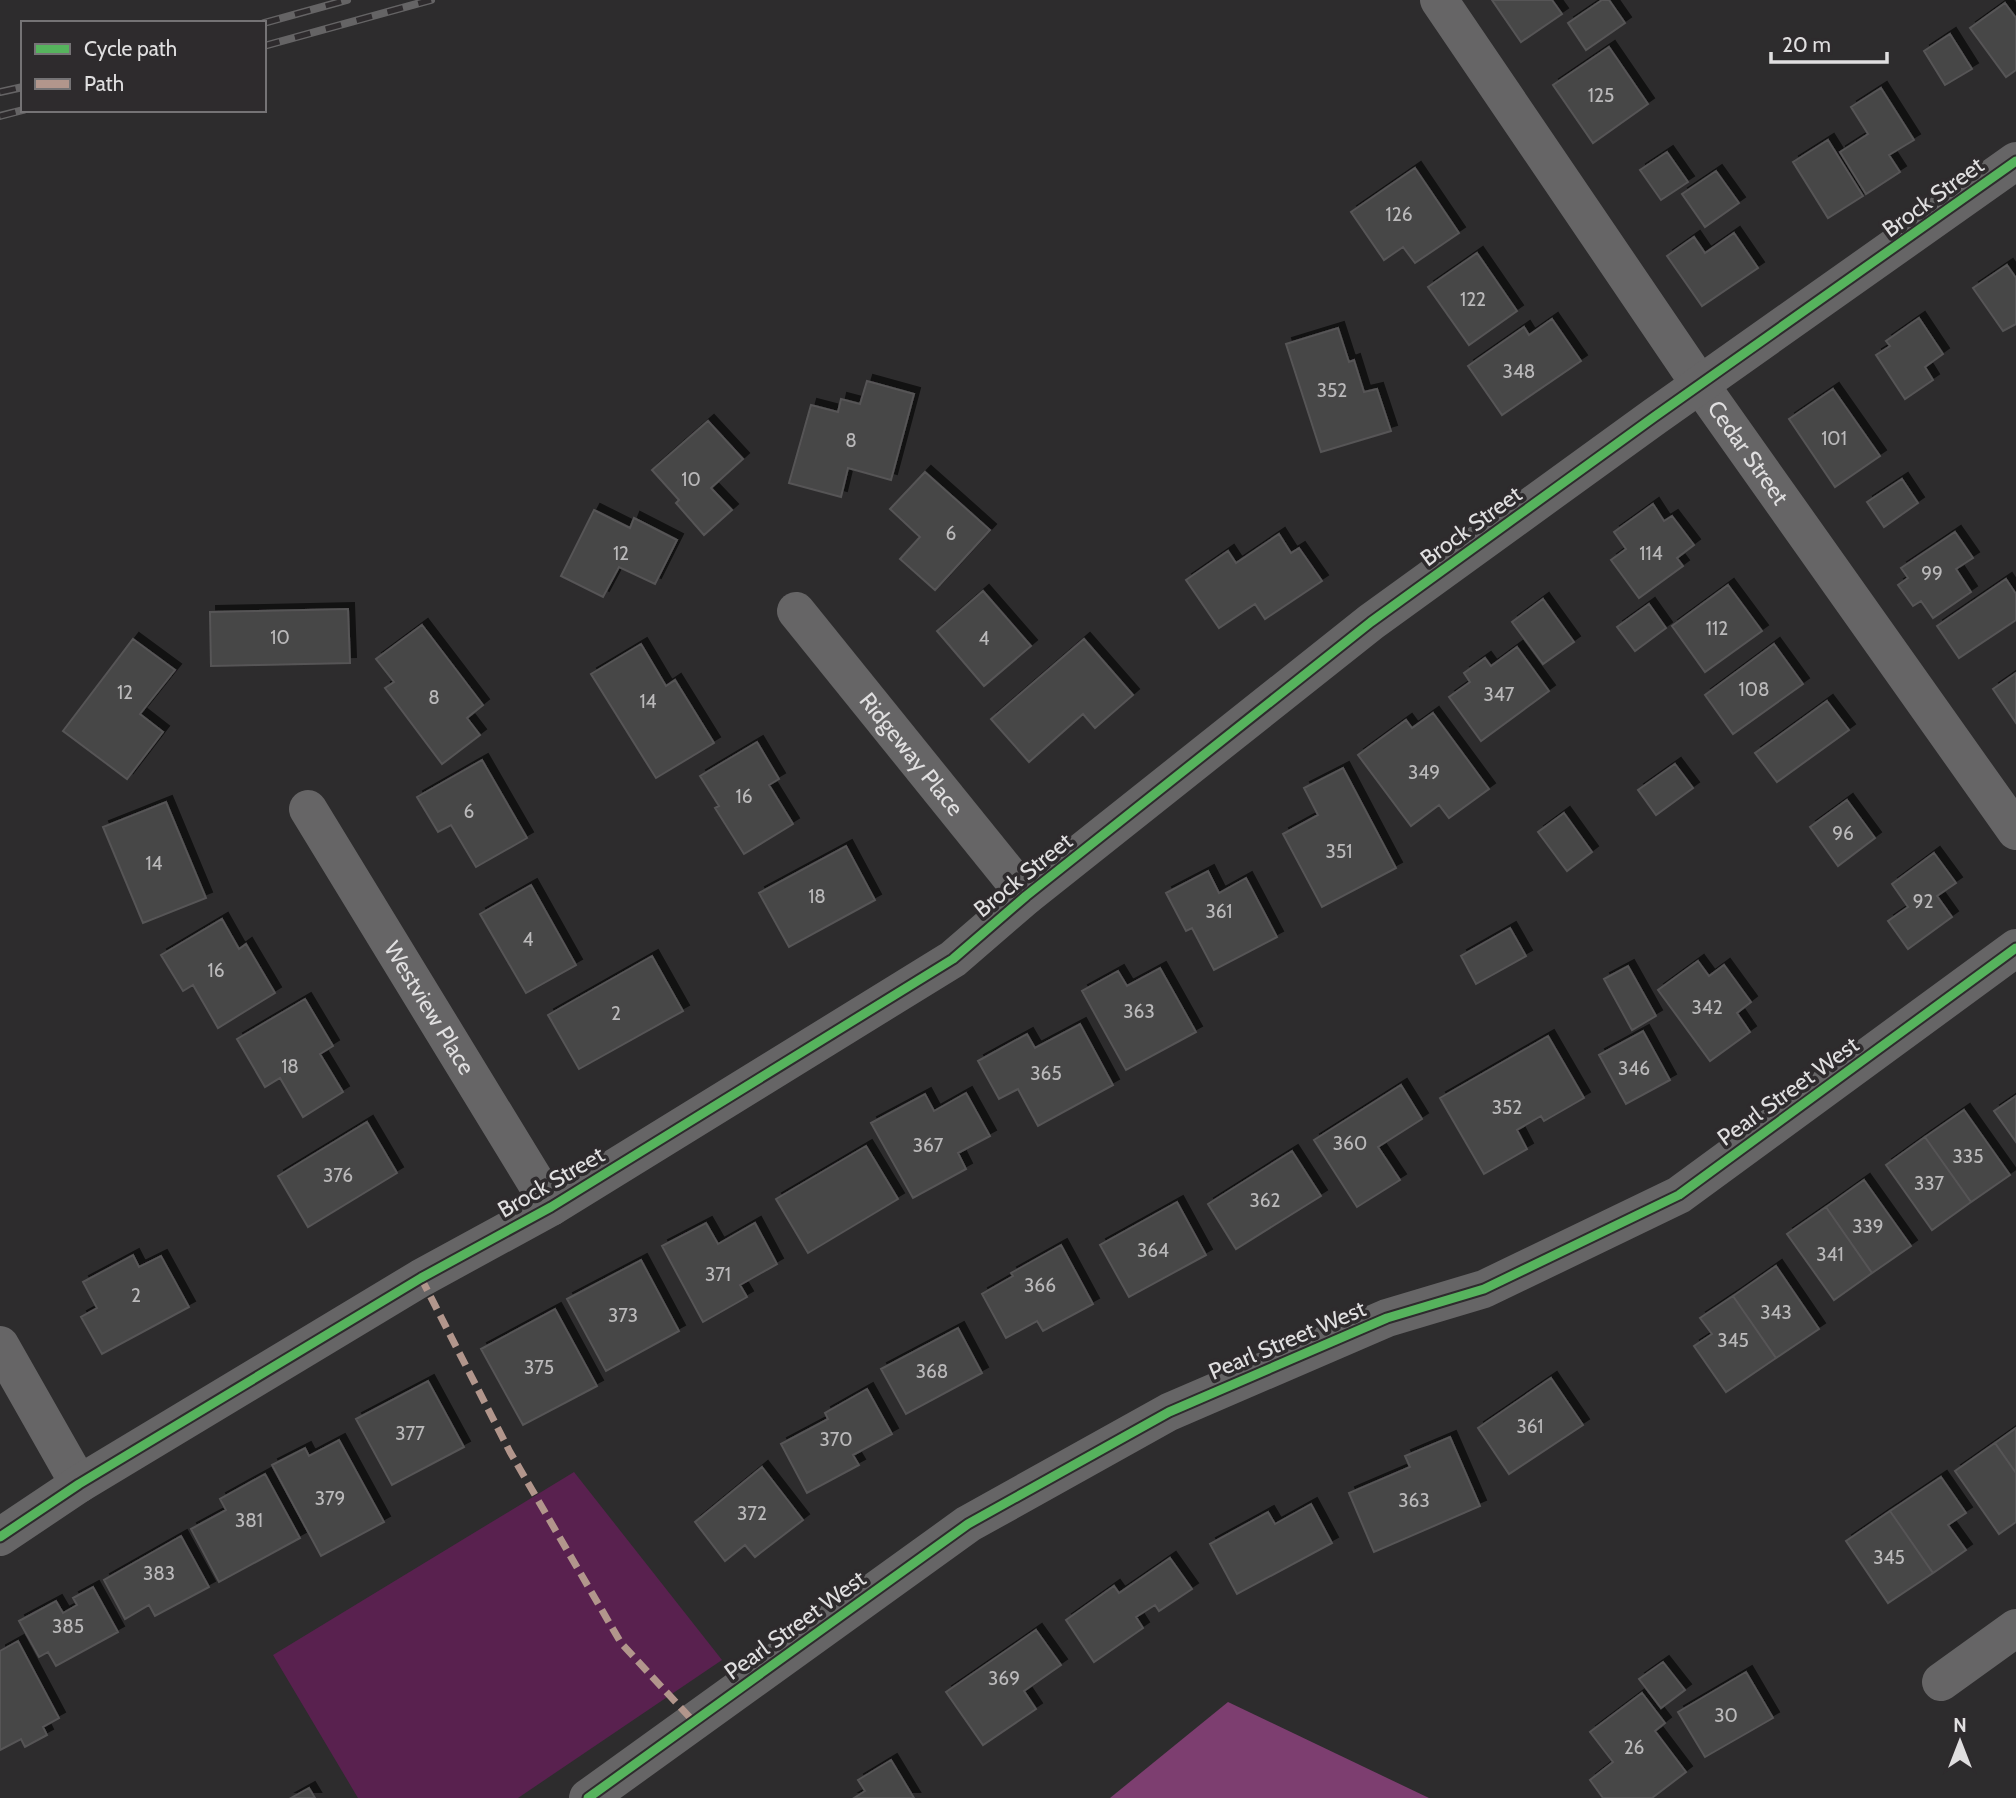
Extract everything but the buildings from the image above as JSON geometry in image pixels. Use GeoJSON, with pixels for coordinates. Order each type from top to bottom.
{"type":"FeatureCollection","features":[{"type":"Feature","properties":{"kind":"street","name":"Cedar Street"},"geometry":{"type":"LineString","coordinates":[[1439,0],[1701,386],[2016,831]]}},
{"type":"Feature","properties":{"kind":"street","name":"Brock Street"},"geometry":{"type":"LineString","coordinates":[[0,1537],[79,1484],[421,1278],[551,1208],[953,959],[1026,896],[1371,622],[2016,161]]}},
{"type":"Feature","properties":{"kind":"street","name":"Ridgeway Place"},"geometry":{"type":"LineString","coordinates":[[796,611],[1026,896]]}},
{"type":"Feature","properties":{"kind":"street","name":"Westview Place"},"geometry":{"type":"LineString","coordinates":[[308,810],[551,1208]]}},
{"type":"Feature","properties":{"kind":"street","name":"Pearl Street West"},"geometry":{"type":"LineString","coordinates":[[588,1798],[968,1524],[1169,1412],[1387,1318],[1484,1289],[1679,1195],[2016,948]]}},
{"type":"Feature","properties":{"kind":"street"},"geometry":{"type":"LineString","coordinates":[[0,1345],[79,1484]]}},
{"type":"Feature","properties":{"kind":"street"},"geometry":{"type":"LineString","coordinates":[[1941,1682],[2016,1629]]}},
{"type":"Feature","properties":{"kind":"shaded area"},"geometry":{"type":"Polygon","coordinates":[[[574,1472],[722,1660],[518,1798],[358,1798],[273,1655],[574,1472]]]}},
{"type":"Feature","properties":{"kind":"shaded area"},"geometry":{"type":"Polygon","coordinates":[[[1228,1702],[1429,1798],[1110,1798],[1228,1702]]]}},
{"type":"Feature","properties":{"kind":"railway"},"geometry":{"type":"LineString","coordinates":[[266,22],[347,0]]}},
{"type":"Feature","properties":{"kind":"railway"},"geometry":{"type":"LineString","coordinates":[[266,45],[431,0]]}},
{"type":"Feature","properties":{"kind":"railway"},"geometry":{"type":"LineString","coordinates":[[0,92],[21,87]]}},
{"type":"Feature","properties":{"kind":"railway"},"geometry":{"type":"LineString","coordinates":[[0,116],[21,111]]}},
{"type":"Feature","properties":{"kind":"marked path"},"geometry":{"type":"LineString","coordinates":[[421,1278],[510,1452],[621,1643],[694,1722]]}},
{"type":"Feature","properties":{"kind":"cycle path"},"geometry":{"type":"LineString","coordinates":[[0,1537],[79,1484],[421,1278],[551,1207],[953,959],[1026,896],[1371,622],[1654,417],[2016,161]]}},
{"type":"Feature","properties":{"kind":"cycle path"},"geometry":{"type":"LineString","coordinates":[[588,1798],[968,1524],[1169,1412],[1387,1318],[1484,1289],[1679,1195],[2016,948]]}}]}
